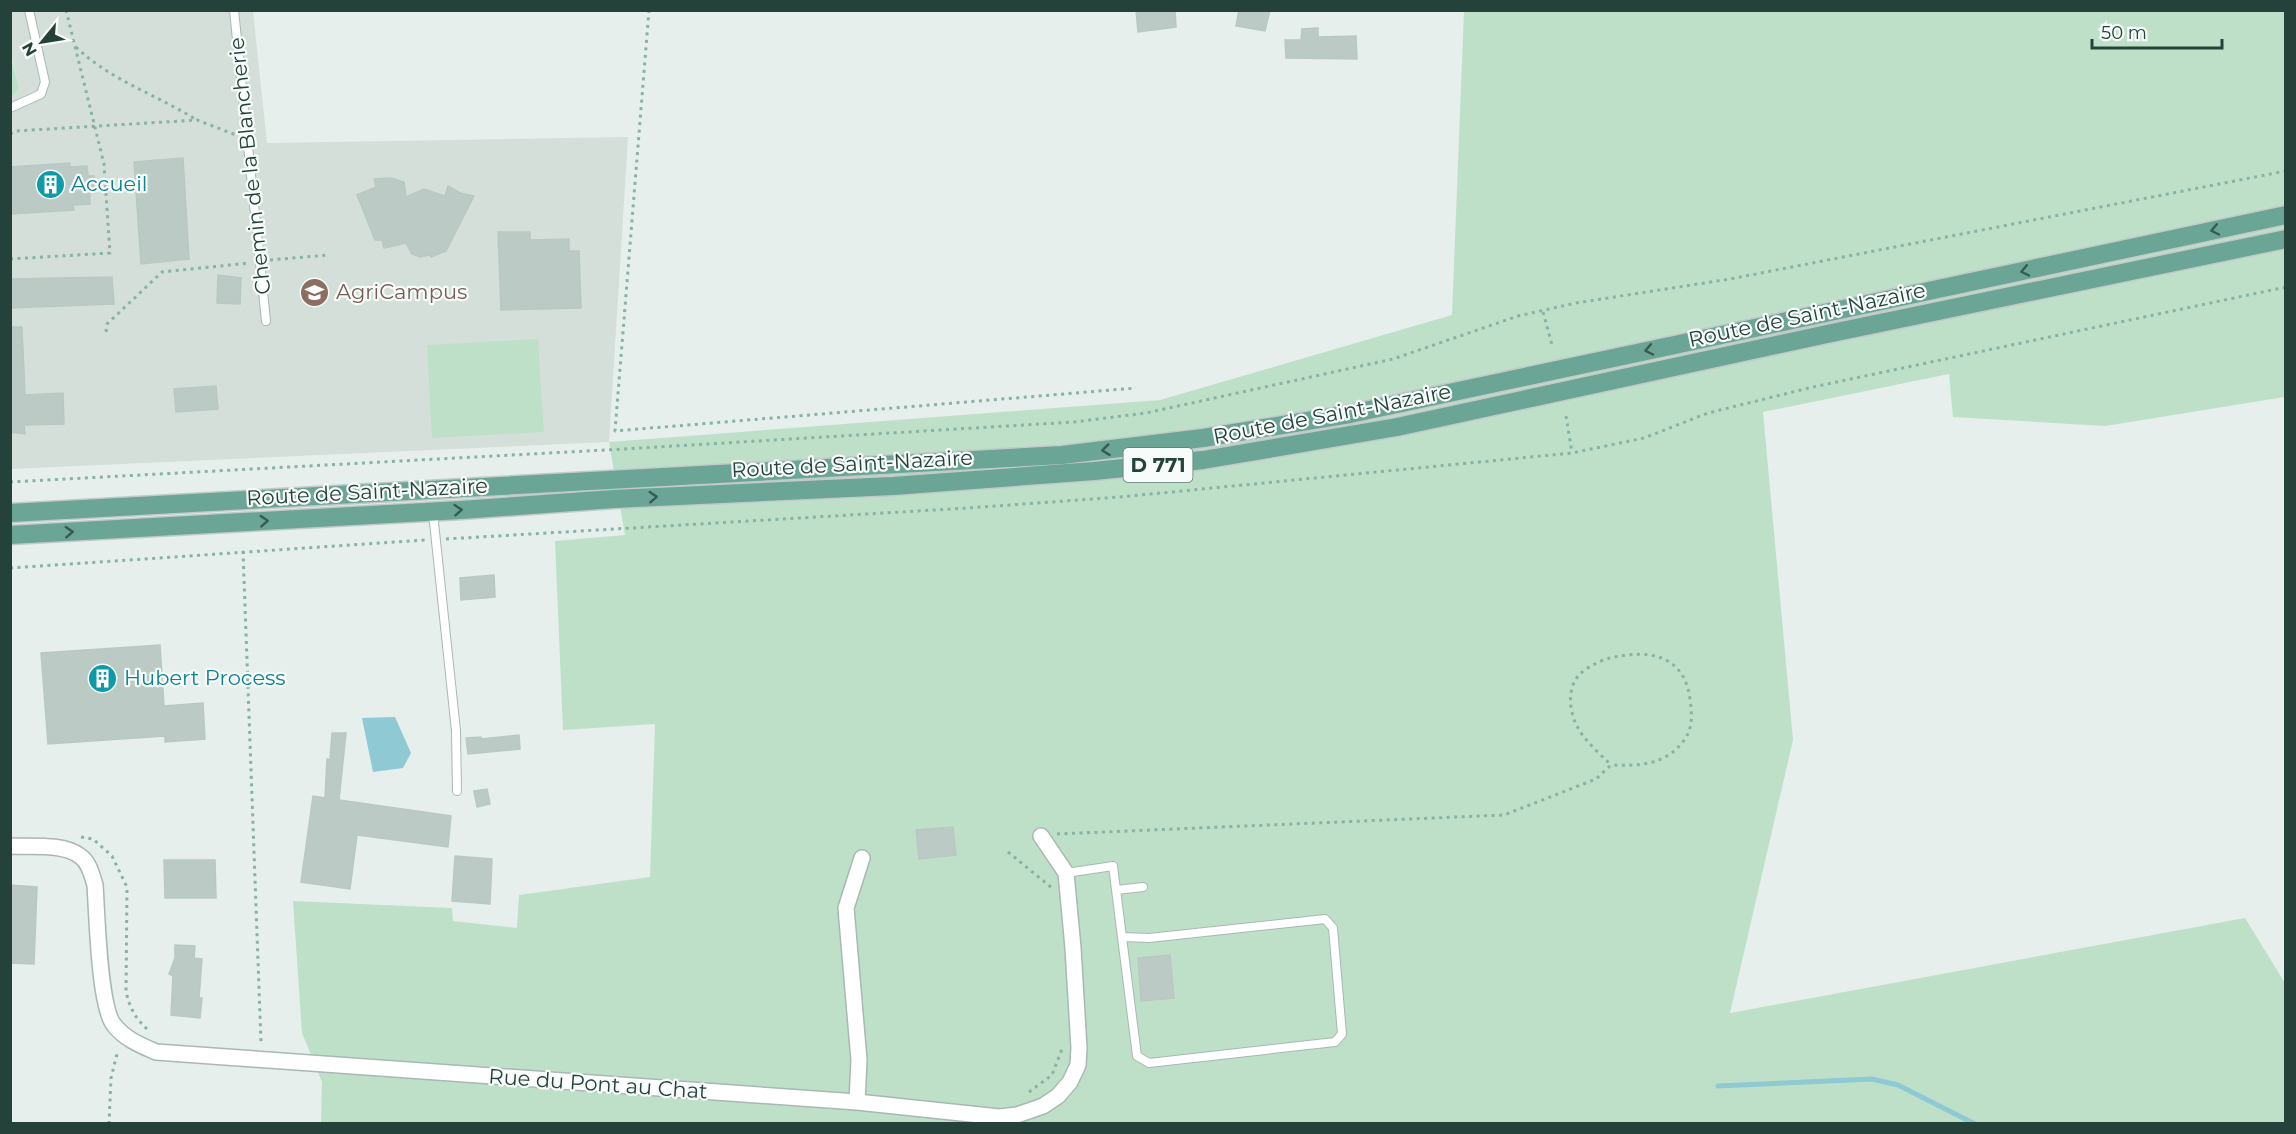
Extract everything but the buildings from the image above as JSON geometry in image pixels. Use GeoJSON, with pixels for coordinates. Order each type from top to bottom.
{"type":"FeatureCollection","features":[{"type":"Feature","properties":{"kind":"main road","name":"Route de Saint-Nazaire"},"geometry":{"type":"LineString","coordinates":[[10,513],[1062,455],[1203,438],[1350,414],[2281,215]]}},
{"type":"Feature","properties":{"kind":"main road","name":"Route de Saint-Nazaire"},"geometry":{"type":"LineString","coordinates":[[10,535],[433,512],[614,499],[893,486],[1094,471],[1203,460],[1397,427],[1804,338],[2286,239]]}},
{"type":"Feature","properties":{"kind":"street","name":"Rue du Pont au Chat"},"geometry":{"type":"LineString","coordinates":[[10,846],[63,849],[80,856],[88,867],[95,885],[105,1003],[113,1024],[128,1039],[156,1052],[857,1102],[999,1117],[1032,1111],[1058,1096],[1070,1082],[1078,1065],[1080,1048],[1074,948],[1066,873],[1041,836]]}},
{"type":"Feature","properties":{"kind":"street"},"geometry":{"type":"LineString","coordinates":[[857,1102],[859,1060],[846,908],[862,858]]}},
{"type":"Feature","properties":{"kind":"lane"},"geometry":{"type":"LineString","coordinates":[[10,108],[41,94],[45,82],[29,10]]}},
{"type":"Feature","properties":{"kind":"lane","name":"Chemin de la Blancherie"},"geometry":{"type":"LineString","coordinates":[[234,10],[266,321]]}},
{"type":"Feature","properties":{"kind":"lane"},"geometry":{"type":"LineString","coordinates":[[433,512],[456,731],[457,791]]}},
{"type":"Feature","properties":{"kind":"lane"},"geometry":{"type":"LineString","coordinates":[[1066,873],[1113,866],[1137,1056],[1149,1063],[1335,1042],[1342,1034],[1333,928],[1325,918],[1149,938],[1122,937]]}},
{"type":"Feature","properties":{"kind":"lane"},"geometry":{"type":"LineString","coordinates":[[1116,890],[1143,887]]}},
{"type":"Feature","properties":{"kind":"path"},"geometry":{"type":"LineString","coordinates":[[10,259],[110,253],[104,164],[66,10]]}},
{"type":"Feature","properties":{"kind":"path"},"geometry":{"type":"LineString","coordinates":[[649,10],[615,432],[1136,388]]}},
{"type":"Feature","properties":{"kind":"path"},"geometry":{"type":"LineString","coordinates":[[74,45],[108,74],[197,120],[216,129],[228,131],[248,146]]}},
{"type":"Feature","properties":{"kind":"path"},"geometry":{"type":"LineString","coordinates":[[10,134],[16,131],[197,120]]}},
{"type":"Feature","properties":{"kind":"path"},"geometry":{"type":"LineString","coordinates":[[10,482],[636,449],[1074,422],[1146,413],[1393,359],[1518,316],[1576,303],[1730,279],[2286,171]]}},
{"type":"Feature","properties":{"kind":"path"},"geometry":{"type":"LineString","coordinates":[[106,332],[107,324],[162,272],[328,255]]}},
{"type":"Feature","properties":{"kind":"path"},"geometry":{"type":"LineString","coordinates":[[1543,311],[1552,345]]}},
{"type":"Feature","properties":{"kind":"path"},"geometry":{"type":"LineString","coordinates":[[1566,416],[1572,453]]}},
{"type":"Feature","properties":{"kind":"path"},"geometry":{"type":"LineString","coordinates":[[243,551],[260,1060]]}},
{"type":"Feature","properties":{"kind":"path"},"geometry":{"type":"LineString","coordinates":[[1041,836],[1100,831],[1504,815],[1596,779],[1611,765],[1631,766],[1653,762],[1672,755],[1686,737],[1692,717],[1689,693],[1680,673],[1666,659],[1648,653],[1627,654],[1598,661],[1576,679],[1570,700],[1577,726],[1592,746],[1611,765]]}},
{"type":"Feature","properties":{"kind":"path"},"geometry":{"type":"LineString","coordinates":[[80,837],[93,839],[112,856],[128,886],[126,992],[130,1007],[138,1021],[150,1033]]}},
{"type":"Feature","properties":{"kind":"path"},"geometry":{"type":"LineString","coordinates":[[1008,852],[1053,888],[1054,898]]}},
{"type":"Feature","properties":{"kind":"path"},"geometry":{"type":"LineString","coordinates":[[108,1124],[111,1078],[122,1033]]}},
{"type":"Feature","properties":{"kind":"path"},"geometry":{"type":"LineString","coordinates":[[1026,1095],[1052,1075],[1065,1041]]}},
{"type":"Feature","properties":{"kind":"path"},"geometry":{"type":"LineString","coordinates":[[2278,1124],[2286,1121]]}},
{"type":"Feature","properties":{"kind":"shaded area","name":"AgriCampus"},"geometry":{"type":"Polygon","coordinates":[[[11,11],[253,11],[267,143],[628,137],[609,442],[11,469],[10,96],[15,94],[19,87],[11,54],[11,11]]]}},
{"type":"Feature","properties":{"kind":"green space"},"geometry":{"type":"Polygon","coordinates":[[[1464,11],[2285,11],[2285,397],[2105,426],[1953,417],[1949,374],[1763,412],[1793,740],[1730,1013],[2245,918],[2285,983],[2285,1123],[321,1123],[322,1082],[302,1033],[293,901],[452,908],[453,921],[517,928],[519,895],[650,877],[655,724],[563,730],[555,541],[625,535],[609,442],[1160,400],[1452,315],[1464,11]]]}},
{"type":"Feature","properties":{"kind":"green space"},"geometry":{"type":"Polygon","coordinates":[[[10,54],[19,87],[11,96],[10,54]]]}},
{"type":"Feature","properties":{"kind":"green space"},"geometry":{"type":"Polygon","coordinates":[[[538,339],[544,432],[432,438],[427,345],[538,339]]]}},
{"type":"Feature","properties":{"kind":"water"},"geometry":{"type":"Polygon","coordinates":[[[395,717],[411,753],[403,768],[373,772],[362,718],[395,717]]]}},
{"type":"Feature","properties":{"kind":"waterway"},"geometry":{"type":"LineString","coordinates":[[1718,1086],[1872,1079],[1898,1085],[1975,1124]]}},
{"type":"Feature","properties":{"kind":"place","name":"Accueil"},"geometry":{"type":"Point","coordinates":[50,184]}},
{"type":"Feature","properties":{"kind":"place","name":"AgriCampus"},"geometry":{"type":"Point","coordinates":[315,292]}},
{"type":"Feature","properties":{"kind":"place","name":"Hubert Process"},"geometry":{"type":"Point","coordinates":[103,678]}}]}
